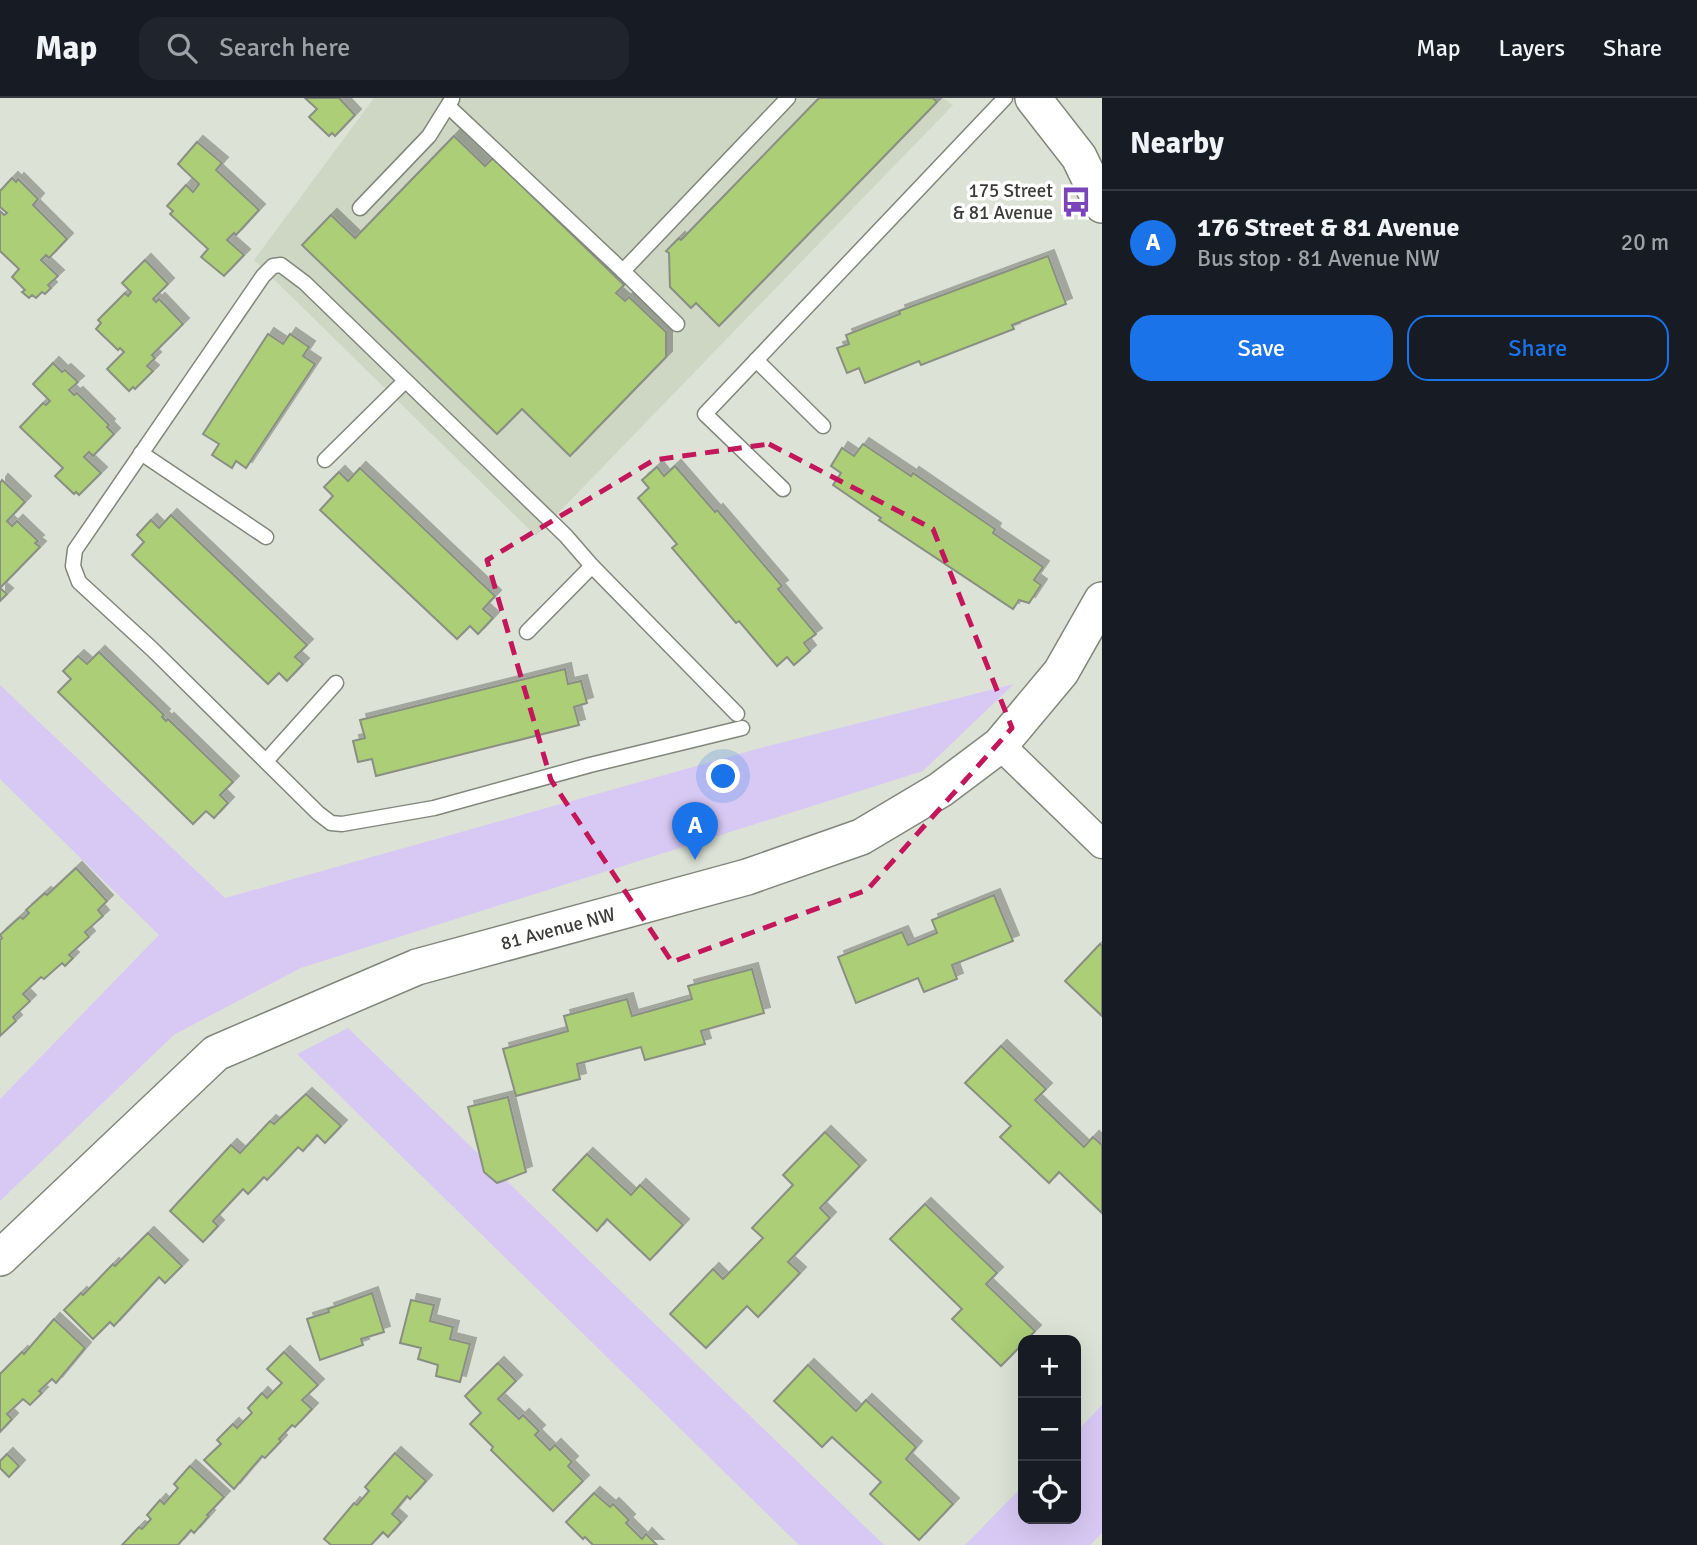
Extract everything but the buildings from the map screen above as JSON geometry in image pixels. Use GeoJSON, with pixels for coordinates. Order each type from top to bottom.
{"type":"FeatureCollection","features":[{"type":"Feature","properties":{"kind":"street"},"geometry":{"type":"LineString","coordinates":[[1033,98],[1080,157],[1102,205]]}},
{"type":"Feature","properties":{"kind":"street","name":"81 Avenue NW"},"geometry":{"type":"LineString","coordinates":[[0,1258],[216,1052],[417,967],[747,877],[861,837],[940,790],[1000,745],[1061,672],[1102,600]]}},
{"type":"Feature","properties":{"kind":"street"},"geometry":{"type":"LineString","coordinates":[[1000,745],[1102,844]]}},
{"type":"Feature","properties":{"kind":"lane"},"geometry":{"type":"LineString","coordinates":[[622,271],[788,98]]}},
{"type":"Feature","properties":{"kind":"lane"},"geometry":{"type":"LineString","coordinates":[[783,489],[705,414],[1006,98]]}},
{"type":"Feature","properties":{"kind":"lane"},"geometry":{"type":"LineString","coordinates":[[360,208],[429,136],[450,102],[677,324]]}},
{"type":"Feature","properties":{"kind":"lane"},"geometry":{"type":"LineString","coordinates":[[281,265],[305,283],[566,536],[739,721],[434,808],[342,824],[331,823],[79,582],[73,566],[75,550],[141,453],[225,330],[273,266],[281,265]]}},
{"type":"Feature","properties":{"kind":"lane"},"geometry":{"type":"LineString","coordinates":[[756,360],[823,426]]}},
{"type":"Feature","properties":{"kind":"lane"},"geometry":{"type":"LineString","coordinates":[[325,460],[405,381]]}},
{"type":"Feature","properties":{"kind":"lane"},"geometry":{"type":"LineString","coordinates":[[141,453],[266,537]]}},
{"type":"Feature","properties":{"kind":"lane"},"geometry":{"type":"LineString","coordinates":[[527,632],[592,566]]}},
{"type":"Feature","properties":{"kind":"lane"},"geometry":{"type":"LineString","coordinates":[[266,761],[336,683]]}},
{"type":"Feature","properties":{"kind":"highlighted area"},"geometry":{"type":"Polygon","coordinates":[[[769,444],[933,529],[1012,728],[867,890],[672,962],[551,780],[487,560],[654,460],[769,444]]]}},
{"type":"Feature","properties":{"kind":"shaded area"},"geometry":{"type":"Polygon","coordinates":[[[374,98],[943,98],[953,105],[536,536],[254,260],[374,98]]]}},
{"type":"Feature","properties":{"kind":"shaded area"},"geometry":{"type":"Polygon","coordinates":[[[1014,684],[923,771],[301,968],[175,1034],[0,1201],[0,1099],[159,935],[0,779],[0,685],[225,898],[768,746],[1014,684]]]}},
{"type":"Feature","properties":{"kind":"shaded area"},"geometry":{"type":"Polygon","coordinates":[[[348,1028],[884,1545],[799,1545],[297,1054],[348,1028]]]}},
{"type":"Feature","properties":{"kind":"shaded area"},"geometry":{"type":"Polygon","coordinates":[[[1102,1405],[1102,1533],[1090,1545],[965,1545],[1018,1491],[1018,1524],[1081,1524],[1081,1427],[1102,1405]]]}},
{"type":"Feature","properties":{"kind":"place","name":"175 Street & 81 Avenue"},"geometry":{"type":"Point","coordinates":[1076,202]}},
{"type":"Feature","properties":{"kind":"place","name":"176 Street & 81 Avenue"},"geometry":{"type":"Point","coordinates":[695,860]}}]}
